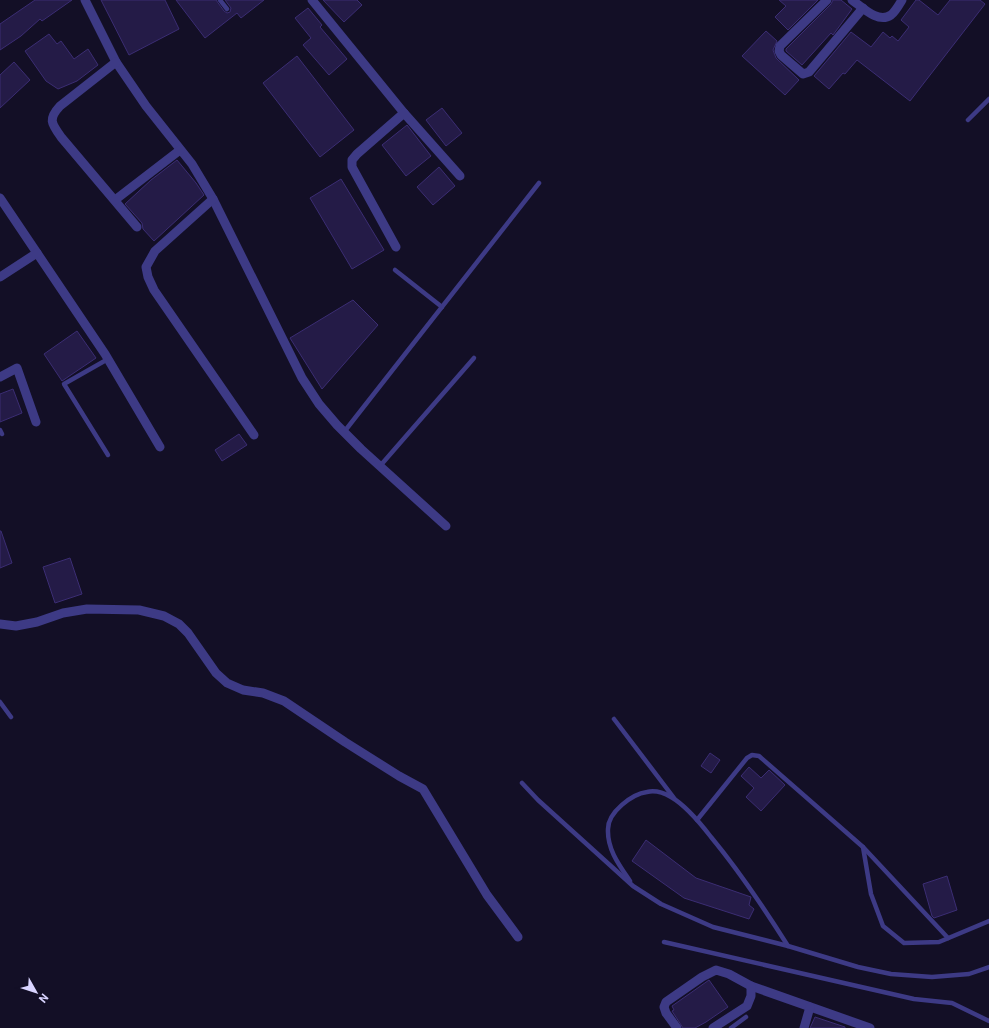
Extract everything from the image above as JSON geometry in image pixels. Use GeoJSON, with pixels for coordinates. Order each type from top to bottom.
{"type":"FeatureCollection","features":[{"type":"Feature","properties":{"kind":"street"},"geometry":{"type":"LineString","coordinates":[[85,0],[116,62],[146,106],[192,164],[213,199],[302,378],[319,404],[344,432],[446,526]]}},
{"type":"Feature","properties":{"kind":"street"},"geometry":{"type":"LineString","coordinates":[[312,0],[404,113],[460,176]]}},
{"type":"Feature","properties":{"kind":"street"},"geometry":{"type":"LineString","coordinates":[[827,0],[780,46],[779,51],[781,55],[803,74],[809,72],[863,8]]}},
{"type":"Feature","properties":{"kind":"street"},"geometry":{"type":"LineString","coordinates":[[852,0],[876,17],[885,18],[892,15],[902,0]]}},
{"type":"Feature","properties":{"kind":"street"},"geometry":{"type":"LineString","coordinates":[[116,62],[60,106],[53,113],[52,120],[54,128],[61,137],[136,227]]}},
{"type":"Feature","properties":{"kind":"street"},"geometry":{"type":"LineString","coordinates":[[396,247],[352,167],[352,160],[404,113]]}},
{"type":"Feature","properties":{"kind":"street"},"geometry":{"type":"LineString","coordinates":[[115,200],[180,150]]}},
{"type":"Feature","properties":{"kind":"street"},"geometry":{"type":"LineString","coordinates":[[0,198],[108,359],[160,447]]}},
{"type":"Feature","properties":{"kind":"street"},"geometry":{"type":"LineString","coordinates":[[213,199],[155,252],[146,267],[148,277],[154,290],[254,435]]}},
{"type":"Feature","properties":{"kind":"street"},"geometry":{"type":"LineString","coordinates":[[0,277],[37,253]]}},
{"type":"Feature","properties":{"kind":"street"},"geometry":{"type":"LineString","coordinates":[[0,377],[17,368],[36,422]]}},
{"type":"Feature","properties":{"kind":"street"},"geometry":{"type":"LineString","coordinates":[[0,624],[16,626],[37,622],[63,613],[87,609],[139,610],[164,616],[179,624],[188,633],[216,673],[227,683],[243,690],[262,693],[284,701],[357,749],[423,789],[486,895],[518,937]]}},
{"type":"Feature","properties":{"kind":"street"},"geometry":{"type":"LineString","coordinates":[[677,1028],[666,1013],[664,1008],[666,1002],[702,977],[716,970],[729,974],[751,986],[870,1028]]}},
{"type":"Feature","properties":{"kind":"street"},"geometry":{"type":"LineString","coordinates":[[713,1028],[747,1006],[751,996],[751,986]]}},
{"type":"Feature","properties":{"kind":"street"},"geometry":{"type":"LineString","coordinates":[[804,1028],[810,1008]]}},
{"type":"Feature","properties":{"kind":"lane"},"geometry":{"type":"LineString","coordinates":[[220,0],[227,8]]}},
{"type":"Feature","properties":{"kind":"lane"},"geometry":{"type":"LineString","coordinates":[[968,120],[989,99]]}},
{"type":"Feature","properties":{"kind":"lane"},"geometry":{"type":"LineString","coordinates":[[344,432],[539,183]]}},
{"type":"Feature","properties":{"kind":"lane"},"geometry":{"type":"LineString","coordinates":[[395,270],[442,307]]}},
{"type":"Feature","properties":{"kind":"lane"},"geometry":{"type":"LineString","coordinates":[[380,466],[474,358]]}},
{"type":"Feature","properties":{"kind":"lane"},"geometry":{"type":"LineString","coordinates":[[108,359],[64,384],[108,455]]}},
{"type":"Feature","properties":{"kind":"lane"},"geometry":{"type":"LineString","coordinates":[[0,702],[11,717]]}},
{"type":"Feature","properties":{"kind":"lane"},"geometry":{"type":"LineString","coordinates":[[614,719],[678,803]]}},
{"type":"Feature","properties":{"kind":"lane"},"geometry":{"type":"LineString","coordinates":[[697,820],[747,758],[752,755],[759,756],[863,847],[948,938]]}},
{"type":"Feature","properties":{"kind":"lane"},"geometry":{"type":"LineString","coordinates":[[522,784],[633,886],[661,904],[713,927],[788,946],[858,967],[890,974],[932,977],[969,974],[989,967]]}},
{"type":"Feature","properties":{"kind":"lane"},"geometry":{"type":"LineString","coordinates":[[633,886],[616,860],[609,844],[608,827],[614,813],[634,796],[648,792],[660,792],[672,797],[697,820],[733,864],[788,946]]}},
{"type":"Feature","properties":{"kind":"lane"},"geometry":{"type":"LineString","coordinates":[[863,847],[871,894],[883,926],[904,943],[939,942],[989,921]]}},
{"type":"Feature","properties":{"kind":"lane"},"geometry":{"type":"LineString","coordinates":[[664,942],[914,999],[952,1003],[989,1021]]}},
{"type":"Feature","properties":{"kind":"lane"},"geometry":{"type":"LineString","coordinates":[[731,1028],[746,1017]]}},
{"type":"Feature","properties":{"kind":"building"},"geometry":{"type":"Polygon","coordinates":[[[35,0],[72,0],[42,21],[40,19],[21,36],[0,50],[0,24],[35,0]]]}},
{"type":"Feature","properties":{"kind":"building"},"geometry":{"type":"Polygon","coordinates":[[[101,0],[165,0],[179,29],[129,55],[101,0]]]}},
{"type":"Feature","properties":{"kind":"building"},"geometry":{"type":"Polygon","coordinates":[[[176,0],[216,0],[227,13],[230,12],[231,8],[225,0],[264,0],[241,18],[237,13],[205,38],[176,0]]]}},
{"type":"Feature","properties":{"kind":"building"},"geometry":{"type":"Polygon","coordinates":[[[323,0],[357,0],[362,5],[344,22],[323,0]]]}},
{"type":"Feature","properties":{"kind":"building"},"geometry":{"type":"Polygon","coordinates":[[[779,0],[818,0],[788,30],[775,17],[786,6],[779,0]]]}},
{"type":"Feature","properties":{"kind":"building"},"geometry":{"type":"Polygon","coordinates":[[[833,0],[841,0],[852,9],[833,35],[831,33],[802,65],[786,51],[786,49],[831,4],[833,0]]]}},
{"type":"Feature","properties":{"kind":"building"},"geometry":{"type":"Polygon","coordinates":[[[916,0],[919,0],[938,15],[950,0],[980,0],[985,4],[910,101],[857,60],[829,89],[814,76],[851,32],[871,47],[883,32],[890,38],[892,36],[898,41],[909,27],[901,20],[916,0]]]}},
{"type":"Feature","properties":{"kind":"building"},"geometry":{"type":"Polygon","coordinates":[[[308,8],[322,25],[320,27],[347,59],[329,75],[303,45],[311,38],[295,18],[308,8]]]}},
{"type":"Feature","properties":{"kind":"building"},"geometry":{"type":"Polygon","coordinates":[[[766,31],[777,41],[773,50],[776,58],[799,80],[785,95],[742,56],[766,31]]]}},
{"type":"Feature","properties":{"kind":"building"},"geometry":{"type":"Polygon","coordinates":[[[49,34],[57,44],[61,41],[74,59],[88,49],[98,65],[77,81],[58,89],[46,81],[25,51],[49,34]]]}},
{"type":"Feature","properties":{"kind":"building"},"geometry":{"type":"Polygon","coordinates":[[[297,56],[354,130],[320,157],[263,83],[297,56]]]}},
{"type":"Feature","properties":{"kind":"building"},"geometry":{"type":"Polygon","coordinates":[[[14,62],[30,80],[0,108],[0,75],[14,62]]]}},
{"type":"Feature","properties":{"kind":"building"},"geometry":{"type":"Polygon","coordinates":[[[442,108],[462,133],[446,146],[426,120],[442,108]]]}},
{"type":"Feature","properties":{"kind":"building"},"geometry":{"type":"Polygon","coordinates":[[[407,125],[431,156],[406,176],[382,145],[407,125]]]}},
{"type":"Feature","properties":{"kind":"building"},"geometry":{"type":"Polygon","coordinates":[[[177,160],[204,195],[154,241],[143,229],[142,223],[125,204],[151,180],[177,160]]]}},
{"type":"Feature","properties":{"kind":"building"},"geometry":{"type":"Polygon","coordinates":[[[439,167],[455,186],[433,205],[417,187],[439,167]]]}},
{"type":"Feature","properties":{"kind":"building"},"geometry":{"type":"Polygon","coordinates":[[[341,179],[384,250],[352,269],[310,198],[341,179]]]}},
{"type":"Feature","properties":{"kind":"building"},"geometry":{"type":"Polygon","coordinates":[[[353,300],[378,325],[322,389],[290,338],[353,300]]]}},
{"type":"Feature","properties":{"kind":"building"},"geometry":{"type":"Polygon","coordinates":[[[77,331],[96,358],[62,381],[44,354],[77,331]]]}},
{"type":"Feature","properties":{"kind":"building"},"geometry":{"type":"Polygon","coordinates":[[[13,389],[22,413],[0,422],[0,394],[13,389]]]}},
{"type":"Feature","properties":{"kind":"building"},"geometry":{"type":"Polygon","coordinates":[[[239,434],[247,445],[222,461],[215,450],[239,434]]]}},
{"type":"Feature","properties":{"kind":"building"},"geometry":{"type":"Polygon","coordinates":[[[0,531],[12,563],[0,568],[0,531]]]}},
{"type":"Feature","properties":{"kind":"building"},"geometry":{"type":"Polygon","coordinates":[[[70,558],[82,594],[55,603],[43,567],[70,558]]]}},
{"type":"Feature","properties":{"kind":"building"},"geometry":{"type":"Polygon","coordinates":[[[710,753],[720,760],[711,773],[701,766],[710,753]]]}},
{"type":"Feature","properties":{"kind":"building"},"geometry":{"type":"Polygon","coordinates":[[[749,767],[761,778],[769,770],[785,785],[761,811],[746,797],[754,788],[741,776],[749,767]]]}},
{"type":"Feature","properties":{"kind":"building"},"geometry":{"type":"Polygon","coordinates":[[[646,840],[696,878],[751,897],[749,905],[754,909],[749,919],[684,898],[632,861],[646,840]]]}},
{"type":"Feature","properties":{"kind":"building"},"geometry":{"type":"Polygon","coordinates":[[[947,876],[957,910],[934,918],[932,916],[923,884],[947,876]]]}},
{"type":"Feature","properties":{"kind":"building"},"geometry":{"type":"Polygon","coordinates":[[[709,980],[728,1007],[695,1028],[683,1028],[672,1011],[674,1010],[672,1006],[709,980]]]}},
{"type":"Feature","properties":{"kind":"building"},"geometry":{"type":"Polygon","coordinates":[[[815,1017],[845,1027],[845,1028],[810,1028],[815,1017]]]}}]}
